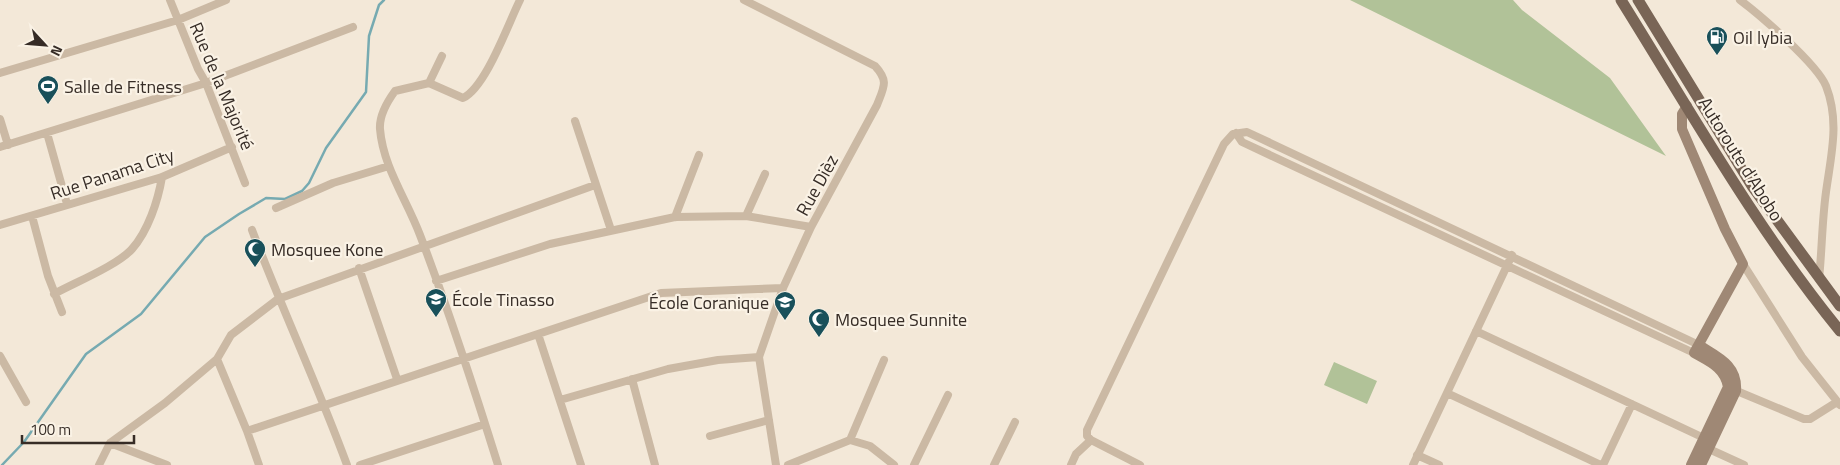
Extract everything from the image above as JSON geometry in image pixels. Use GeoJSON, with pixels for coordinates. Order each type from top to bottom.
{"type":"FeatureCollection","features":[{"type":"Feature","properties":{"kind":"main road","name":"Autoroute d'Abobo"},"geometry":{"type":"LineString","coordinates":[[1621,0],[1750,209],[1810,294],[1840,331]]}},
{"type":"Feature","properties":{"kind":"main road"},"geometry":{"type":"LineString","coordinates":[[1638,0],[1752,186],[1819,280],[1840,306]]}},
{"type":"Feature","properties":{"kind":"main road"},"geometry":{"type":"LineString","coordinates":[[1687,106],[1682,114],[1682,129],[1725,229],[1744,264],[1696,349],[1726,361],[1733,370],[1736,381],[1691,465]]}},
{"type":"Feature","properties":{"kind":"main road"},"geometry":{"type":"LineString","coordinates":[[1701,465],[1732,389]]}},
{"type":"Feature","properties":{"kind":"street","name":"Rue de la Majorité"},"geometry":{"type":"LineString","coordinates":[[170,0],[198,70],[206,83],[245,184]]}},
{"type":"Feature","properties":{"kind":"street"},"geometry":{"type":"LineString","coordinates":[[0,73],[178,20],[226,0]]}},
{"type":"Feature","properties":{"kind":"street"},"geometry":{"type":"LineString","coordinates":[[498,465],[464,357],[424,245],[389,166],[380,128],[383,113],[395,91],[429,83],[463,98],[472,94],[482,80],[520,0]]}},
{"type":"Feature","properties":{"kind":"street","name":"Rue Dièz"},"geometry":{"type":"LineString","coordinates":[[744,0],[875,66],[884,76],[885,86],[877,105],[811,227],[783,288],[759,357],[776,465]]}},
{"type":"Feature","properties":{"kind":"street"},"geometry":{"type":"LineString","coordinates":[[1740,0],[1759,14],[1822,79],[1833,107],[1835,127],[1826,192],[1819,280]]}},
{"type":"Feature","properties":{"kind":"street"},"geometry":{"type":"LineString","coordinates":[[0,119],[4,146],[206,83],[353,27]]}},
{"type":"Feature","properties":{"kind":"street"},"geometry":{"type":"LineString","coordinates":[[429,83],[442,56]]}},
{"type":"Feature","properties":{"kind":"street"},"geometry":{"type":"LineString","coordinates":[[575,121],[611,230]]}},
{"type":"Feature","properties":{"kind":"street"},"geometry":{"type":"LineString","coordinates":[[1140,465],[1091,440],[1087,436],[1087,430],[1224,144],[1229,137],[1236,133],[1247,132],[1512,255],[1696,349]]}},
{"type":"Feature","properties":{"kind":"street"},"geometry":{"type":"LineString","coordinates":[[47,133],[67,204]]}},
{"type":"Feature","properties":{"kind":"street"},"geometry":{"type":"LineString","coordinates":[[1236,133],[1242,142],[1507,267],[1696,349]]}},
{"type":"Feature","properties":{"kind":"street","name":"Rue Panama City"},"geometry":{"type":"LineString","coordinates":[[0,225],[162,177],[232,147]]}},
{"type":"Feature","properties":{"kind":"street"},"geometry":{"type":"LineString","coordinates":[[675,218],[699,155]]}},
{"type":"Feature","properties":{"kind":"street"},"geometry":{"type":"LineString","coordinates":[[276,208],[333,183],[389,166]]}},
{"type":"Feature","properties":{"kind":"street"},"geometry":{"type":"LineString","coordinates":[[746,216],[765,174]]}},
{"type":"Feature","properties":{"kind":"street"},"geometry":{"type":"LineString","coordinates":[[54,294],[132,250],[142,235],[159,195],[162,177]]}},
{"type":"Feature","properties":{"kind":"street"},"geometry":{"type":"LineString","coordinates":[[99,465],[110,443],[164,403],[217,359],[231,335],[278,299],[359,268],[595,184]]}},
{"type":"Feature","properties":{"kind":"street"},"geometry":{"type":"LineString","coordinates":[[32,216],[54,294],[62,312]]}},
{"type":"Feature","properties":{"kind":"street"},"geometry":{"type":"LineString","coordinates":[[436,281],[550,244],[675,218],[746,216],[811,227]]}},
{"type":"Feature","properties":{"kind":"street"},"geometry":{"type":"LineString","coordinates":[[252,230],[278,299],[325,405],[347,465]]}},
{"type":"Feature","properties":{"kind":"street"},"geometry":{"type":"LineString","coordinates":[[1413,465],[1512,255]]}},
{"type":"Feature","properties":{"kind":"street"},"geometry":{"type":"LineString","coordinates":[[1732,389],[1804,419],[1810,419],[1838,404],[1802,357],[1744,264]]}},
{"type":"Feature","properties":{"kind":"street"},"geometry":{"type":"LineString","coordinates":[[359,268],[397,379]]}},
{"type":"Feature","properties":{"kind":"street"},"geometry":{"type":"LineString","coordinates":[[247,431],[397,379],[661,292],[783,288]]}},
{"type":"Feature","properties":{"kind":"street"},"geometry":{"type":"LineString","coordinates":[[1476,331],[1704,438]]}},
{"type":"Feature","properties":{"kind":"street"},"geometry":{"type":"LineString","coordinates":[[538,334],[580,465]]}},
{"type":"Feature","properties":{"kind":"street"},"geometry":{"type":"LineString","coordinates":[[0,356],[26,402]]}},
{"type":"Feature","properties":{"kind":"street"},"geometry":{"type":"LineString","coordinates":[[560,400],[676,367],[718,360],[759,357]]}},
{"type":"Feature","properties":{"kind":"street"},"geometry":{"type":"LineString","coordinates":[[217,359],[247,431],[258,465]]}},
{"type":"Feature","properties":{"kind":"street"},"geometry":{"type":"LineString","coordinates":[[850,440],[884,360]]}},
{"type":"Feature","properties":{"kind":"street"},"geometry":{"type":"LineString","coordinates":[[632,379],[655,465]]}},
{"type":"Feature","properties":{"kind":"street"},"geometry":{"type":"LineString","coordinates":[[1447,393],[1602,465],[1632,404]]}},
{"type":"Feature","properties":{"kind":"street"},"geometry":{"type":"LineString","coordinates":[[914,465],[948,395]]}},
{"type":"Feature","properties":{"kind":"street"},"geometry":{"type":"LineString","coordinates":[[710,436],[769,420]]}},
{"type":"Feature","properties":{"kind":"street"},"geometry":{"type":"LineString","coordinates":[[994,465],[1015,422]]}},
{"type":"Feature","properties":{"kind":"street"},"geometry":{"type":"LineString","coordinates":[[360,465],[485,424]]}},
{"type":"Feature","properties":{"kind":"street"},"geometry":{"type":"LineString","coordinates":[[788,465],[850,440],[870,446],[894,465]]}},
{"type":"Feature","properties":{"kind":"street"},"geometry":{"type":"LineString","coordinates":[[1071,465],[1076,454],[1091,440]]}},
{"type":"Feature","properties":{"kind":"street"},"geometry":{"type":"LineString","coordinates":[[110,443],[167,465]]}},
{"type":"Feature","properties":{"kind":"street"},"geometry":{"type":"LineString","coordinates":[[1709,449],[1744,465]]}},
{"type":"Feature","properties":{"kind":"street"},"geometry":{"type":"LineString","coordinates":[[1418,455],[1439,465]]}},
{"type":"Feature","properties":{"kind":"green space"},"geometry":{"type":"Polygon","coordinates":[[[1350,0],[1513,0],[1522,10],[1610,78],[1666,156],[1350,0]]]}},
{"type":"Feature","properties":{"kind":"green space"},"geometry":{"type":"Polygon","coordinates":[[[1334,362],[1377,381],[1367,404],[1324,385],[1334,362]]]}},
{"type":"Feature","properties":{"kind":"waterway"},"geometry":{"type":"LineString","coordinates":[[2,465],[24,442],[86,354],[141,314],[205,237],[266,198],[285,199],[302,191],[309,183],[326,148],[366,92],[369,36],[379,5],[384,0]]}},
{"type":"Feature","properties":{"kind":"place","name":"Oil lybia"},"geometry":{"type":"Point","coordinates":[1717,56]}},
{"type":"Feature","properties":{"kind":"place","name":"Salle de Fitness"},"geometry":{"type":"Point","coordinates":[48,105]}},
{"type":"Feature","properties":{"kind":"place","name":"Mosquee Kone"},"geometry":{"type":"Point","coordinates":[255,268]}},
{"type":"Feature","properties":{"kind":"place","name":"École Tinasso"},"geometry":{"type":"Point","coordinates":[436,318]}},
{"type":"Feature","properties":{"kind":"place","name":"École Coranique"},"geometry":{"type":"Point","coordinates":[785,321]}},
{"type":"Feature","properties":{"kind":"place","name":"Mosquee Sunnite"},"geometry":{"type":"Point","coordinates":[819,338]}}]}
